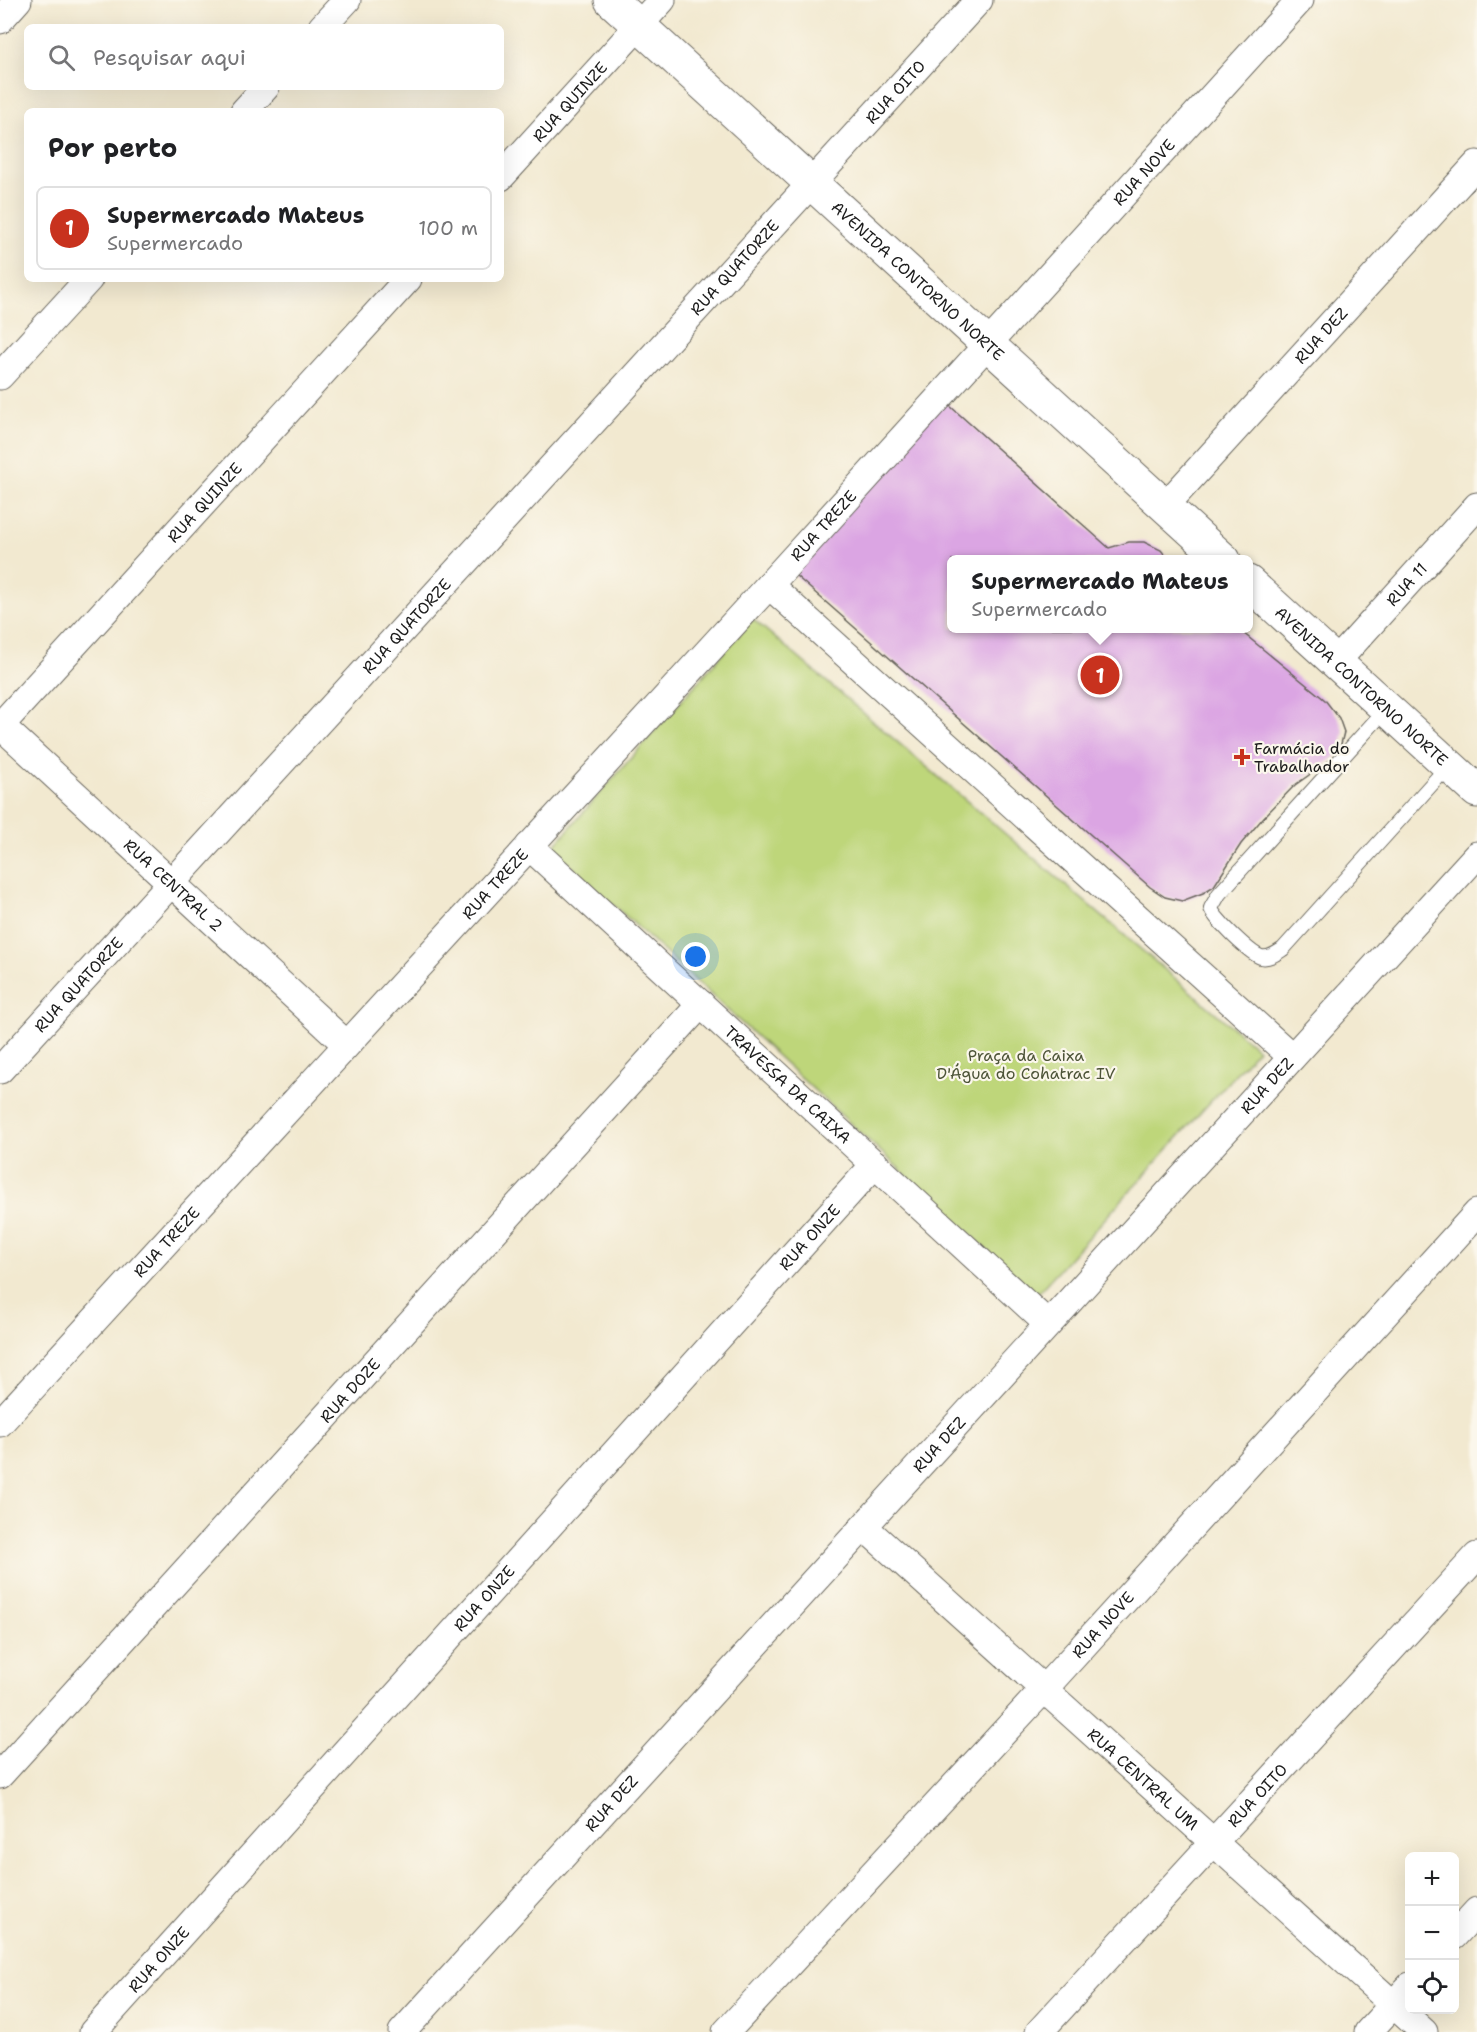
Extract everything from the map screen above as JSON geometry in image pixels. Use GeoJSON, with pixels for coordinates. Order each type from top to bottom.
{"type":"FeatureCollection","features":[{"type":"Feature","properties":{"kind":"street"},"geometry":{"type":"LineString","coordinates":[[0,20],[18,0]]}},
{"type":"Feature","properties":{"kind":"street"},"geometry":{"type":"LineString","coordinates":[[325,24],[347,0]]}},
{"type":"Feature","properties":{"kind":"street","name":"AVENIDA CONTORNO NORTE"},"geometry":{"type":"LineString","coordinates":[[611,0],[1219,555]]}},
{"type":"Feature","properties":{"kind":"street","name":"RUA QUINZE"},"geometry":{"type":"LineString","coordinates":[[504,174],[662,0]]}},
{"type":"Feature","properties":{"kind":"street","name":"RUA OITO"},"geometry":{"type":"LineString","coordinates":[[811,182],[979,0]]}},
{"type":"Feature","properties":{"kind":"street","name":"RUA NOVE"},"geometry":{"type":"LineString","coordinates":[[988,344],[1300,0]]}},
{"type":"Feature","properties":{"kind":"street"},"geometry":{"type":"LineString","coordinates":[[247,108],[264,90]]}},
{"type":"Feature","properties":{"kind":"street","name":"RUA DEZ"},"geometry":{"type":"LineString","coordinates":[[1165,506],[1477,164]]}},
{"type":"Feature","properties":{"kind":"street","name":"RUA QUATORZE"},"geometry":{"type":"LineString","coordinates":[[0,1070],[811,182]]}},
{"type":"Feature","properties":{"kind":"street"},"geometry":{"type":"LineString","coordinates":[[0,376],[86,282]]}},
{"type":"Feature","properties":{"kind":"street","name":"RUA QUINZE"},"geometry":{"type":"LineString","coordinates":[[0,726],[405,282]]}},
{"type":"Feature","properties":{"kind":"street","name":"RUA TREZE"},"geometry":{"type":"LineString","coordinates":[[0,1423],[988,344]]}},
{"type":"Feature","properties":{"kind":"street","name":"RUA 11"},"geometry":{"type":"LineString","coordinates":[[1336,662],[1477,506]]}},
{"type":"Feature","properties":{"kind":"street"},"geometry":{"type":"LineString","coordinates":[[769,585],[1293,1057]]}},
{"type":"Feature","properties":{"kind":"street","name":"AVENIDA CONTORNO NORTE"},"geometry":{"type":"LineString","coordinates":[[1253,587],[1477,791]]}},
{"type":"Feature","properties":{"kind":"street","name":"RUA CENTRAL 2"},"geometry":{"type":"LineString","coordinates":[[0,726],[346,1044]]}},
{"type":"Feature","properties":{"kind":"street","name":"TRAVESSA DA CAIXA"},"geometry":{"type":"LineString","coordinates":[[529,846],[1048,1324]]}},
{"type":"Feature","properties":{"kind":"street","name":"RUA DEZ"},"geometry":{"type":"LineString","coordinates":[[402,2032],[1477,855]]}},
{"type":"Feature","properties":{"kind":"street","name":"RUA DOZE"},"geometry":{"type":"LineString","coordinates":[[0,1775],[701,1004]]}},
{"type":"Feature","properties":{"kind":"street","name":"RUA ONZE"},"geometry":{"type":"LineString","coordinates":[[93,2032],[874,1164]]}},
{"type":"Feature","properties":{"kind":"street","name":"RUA NOVE"},"geometry":{"type":"LineString","coordinates":[[726,2032],[1044,1689],[1477,1213]]}},
{"type":"Feature","properties":{"kind":"street","name":"RUA CENTRAL UM"},"geometry":{"type":"LineString","coordinates":[[864,1527],[1214,1842],[1401,1995],[1425,2032]]}},
{"type":"Feature","properties":{"kind":"street","name":"RUA OITO"},"geometry":{"type":"LineString","coordinates":[[1039,2032],[1477,1556]]}},
{"type":"Feature","properties":{"kind":"street"},"geometry":{"type":"LineString","coordinates":[[1459,1931],[1477,1911]]}},
{"type":"Feature","properties":{"kind":"street"},"geometry":{"type":"LineString","coordinates":[[1368,2032],[1401,1995]]}},
{"type":"Feature","properties":{"kind":"lane"},"geometry":{"type":"LineString","coordinates":[[1387,708],[1219,894],[1211,908],[1216,919],[1261,957],[1275,954],[1283,949],[1449,765]]}},
{"type":"Feature","properties":{"kind":"green space","name":"Praça da Caixa D'Água do Cohatrac IV"},"geometry":{"type":"Polygon","coordinates":[[[753,619],[1258,1049],[1036,1295],[552,848],[753,619]]]}},
{"type":"Feature","properties":{"kind":"building"},"geometry":{"type":"Polygon","coordinates":[[[941,398],[1109,548],[1129,542],[1144,542],[1161,550],[1165,555],[947,555],[947,633],[1243,633],[1325,700],[1339,718],[1344,732],[1340,748],[1336,756],[1295,785],[1263,818],[1241,844],[1214,886],[1182,901],[1165,897],[1150,887],[787,568],[941,398]]]}},
{"type":"Feature","properties":{"kind":"place","name":"Supermercado Mateus"},"geometry":{"type":"Point","coordinates":[1100,675]}},
{"type":"Feature","properties":{"kind":"place","name":"Farmácia do Trabalhador"},"geometry":{"type":"Point","coordinates":[1242,757]}}]}
